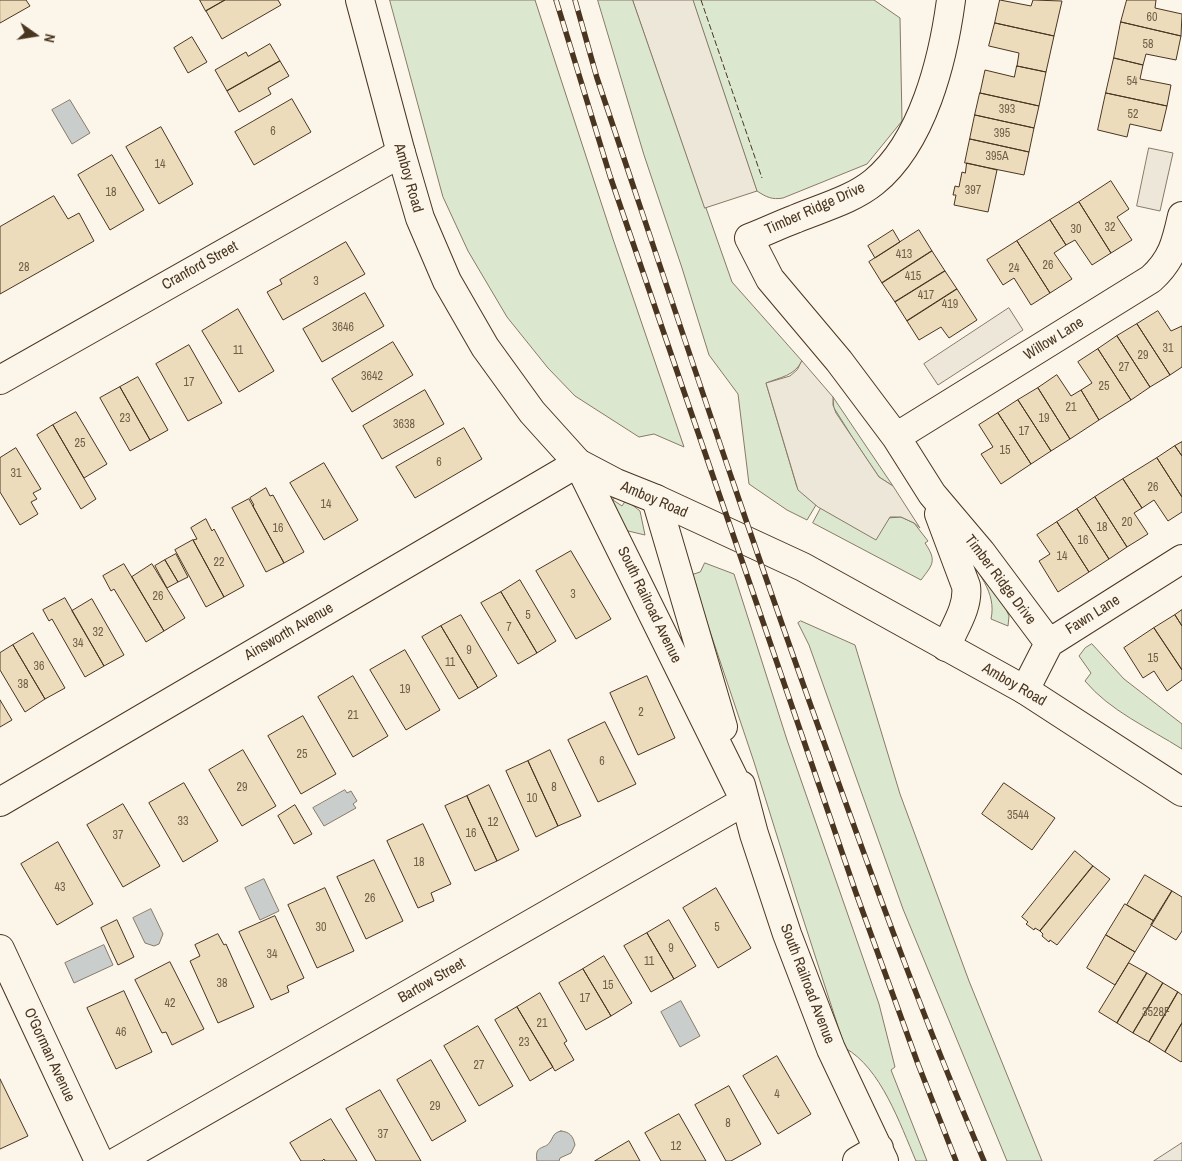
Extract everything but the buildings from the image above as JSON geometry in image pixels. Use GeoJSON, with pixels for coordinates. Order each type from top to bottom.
{"type":"FeatureCollection","features":[{"type":"Feature","properties":{"kind":"street","name":"Amboy Road"},"geometry":{"type":"LineString","coordinates":[[360,0],[420,218],[447,281],[491,355],[532,412],[578,463],[616,483],[656,499],[803,567],[1025,690],[1182,792]]}},
{"type":"Feature","properties":{"kind":"street","name":"Timber Ridge Drive"},"geometry":{"type":"LineString","coordinates":[[951,0],[946,32],[927,100],[915,130],[895,162],[873,183],[850,197],[749,238],[770,279],[839,361],[896,437],[932,494],[981,552],[1049,644]]}},
{"type":"Feature","properties":{"kind":"street","name":"Cranford Street"},"geometry":{"type":"LineString","coordinates":[[0,380],[401,153]]}},
{"type":"Feature","properties":{"kind":"street","name":"Willow Lane"},"geometry":{"type":"LineString","coordinates":[[896,437],[1150,279],[1161,270],[1169,257],[1176,243],[1182,216]]}},
{"type":"Feature","properties":{"kind":"street","name":"South Railroad Avenue"},"geometry":{"type":"LineString","coordinates":[[578,463],[746,801]]}},
{"type":"Feature","properties":{"kind":"street","name":"Ainsworth Avenue"},"geometry":{"type":"LineString","coordinates":[[0,802],[578,463]]}},
{"type":"Feature","properties":{"kind":"street","name":"Timber Ridge Drive"},"geometry":{"type":"LineString","coordinates":[[932,494],[967,593],[966,603],[946,647]]}},
{"type":"Feature","properties":{"kind":"street","name":"South Railroad Avenue"},"geometry":{"type":"LineString","coordinates":[[656,499],[746,801],[754,834],[786,934],[873,1157]]}},
{"type":"Feature","properties":{"kind":"street","name":"Fawn Lane"},"geometry":{"type":"LineString","coordinates":[[1025,690],[1049,644],[1182,559]]}},
{"type":"Feature","properties":{"kind":"street","name":"Bartow Street"},"geometry":{"type":"LineString","coordinates":[[118,1161],[746,801]]}},
{"type":"Feature","properties":{"kind":"street","name":"O'Gorman Avenue"},"geometry":{"type":"LineString","coordinates":[[0,949],[99,1161]]}},
{"type":"Feature","properties":{"kind":"green space"},"geometry":{"type":"Polygon","coordinates":[[[390,0],[535,0],[613,239],[684,447],[654,434],[639,437],[575,396],[548,368],[507,317],[468,251],[443,197],[390,0]]]}},
{"type":"Feature","properties":{"kind":"green space"},"geometry":{"type":"Polygon","coordinates":[[[598,0],[633,0],[732,282],[802,361],[791,373],[766,383],[797,487],[816,505],[807,520],[787,510],[749,484],[738,394],[709,355],[644,155],[598,0]]]}},
{"type":"Feature","properties":{"kind":"green space"},"geometry":{"type":"Polygon","coordinates":[[[693,0],[874,0],[900,18],[902,121],[867,164],[783,198],[772,198],[763,195],[757,191],[693,0]]]}},
{"type":"Feature","properties":{"kind":"green space"},"geometry":{"type":"Polygon","coordinates":[[[833,397],[893,486],[879,477],[856,443],[834,408],[833,397]]]}},
{"type":"Feature","properties":{"kind":"green space"},"geometry":{"type":"Polygon","coordinates":[[[618,493],[613,500],[622,506],[626,500],[640,511],[645,535],[624,530],[608,495],[618,493]]]}},
{"type":"Feature","properties":{"kind":"green space"},"geometry":{"type":"Polygon","coordinates":[[[821,508],[845,521],[901,517],[914,523],[928,541],[925,543],[931,554],[931,566],[921,580],[813,523],[821,508]]]}},
{"type":"Feature","properties":{"kind":"green space"},"geometry":{"type":"Polygon","coordinates":[[[963,550],[1005,607],[1009,616],[1008,626],[991,619],[992,609],[988,591],[980,574],[963,550]]]}},
{"type":"Feature","properties":{"kind":"green space"},"geometry":{"type":"Polygon","coordinates":[[[705,563],[734,574],[787,740],[879,1004],[895,1067],[891,1070],[927,1161],[916,1161],[896,1114],[879,1083],[858,1057],[845,1048],[754,762],[691,575],[700,572],[705,563]]]}},
{"type":"Feature","properties":{"kind":"green space"},"geometry":{"type":"Polygon","coordinates":[[[801,621],[855,645],[900,794],[969,981],[1042,1161],[1007,1161],[903,909],[809,645],[798,623],[801,621]]]}},
{"type":"Feature","properties":{"kind":"green space"},"geometry":{"type":"Polygon","coordinates":[[[1092,644],[1124,679],[1182,724],[1182,749],[1118,710],[1095,692],[1085,681],[1091,673],[1079,656],[1085,648],[1092,644]]]}},
{"type":"Feature","properties":{"kind":"shaded area"},"geometry":{"type":"Polygon","coordinates":[[[633,0],[693,0],[757,191],[705,208],[633,0]]]}},
{"type":"Feature","properties":{"kind":"shaded area"},"geometry":{"type":"Polygon","coordinates":[[[70,100],[90,133],[72,144],[52,110],[70,100]]]}},
{"type":"Feature","properties":{"kind":"shaded area"},"geometry":{"type":"Polygon","coordinates":[[[1149,148],[1173,153],[1160,211],[1137,206],[1149,148]]]}},
{"type":"Feature","properties":{"kind":"shaded area"},"geometry":{"type":"Polygon","coordinates":[[[1009,308],[1023,330],[938,385],[924,364],[1009,308]]]}},
{"type":"Feature","properties":{"kind":"shaded area"},"geometry":{"type":"Polygon","coordinates":[[[802,361],[833,397],[836,413],[879,477],[893,486],[920,528],[901,517],[890,517],[876,540],[818,507],[798,490],[766,383],[790,376],[797,370],[802,361]]]}},
{"type":"Feature","properties":{"kind":"shaded area"},"geometry":{"type":"Polygon","coordinates":[[[345,790],[347,793],[351,791],[357,801],[353,804],[356,808],[324,826],[313,808],[345,790]]]}},
{"type":"Feature","properties":{"kind":"shaded area"},"geometry":{"type":"Polygon","coordinates":[[[264,879],[279,911],[260,920],[245,888],[264,879]]]}},
{"type":"Feature","properties":{"kind":"shaded area"},"geometry":{"type":"Polygon","coordinates":[[[151,909],[163,934],[159,944],[154,946],[145,943],[133,918],[151,909]]]}},
{"type":"Feature","properties":{"kind":"shaded area"},"geometry":{"type":"Polygon","coordinates":[[[104,945],[113,965],[74,983],[65,963],[104,945]]]}},
{"type":"Feature","properties":{"kind":"shaded area"},"geometry":{"type":"Polygon","coordinates":[[[681,1001],[700,1036],[680,1047],[661,1012],[681,1001]]]}},
{"type":"Feature","properties":{"kind":"shaded area"},"geometry":{"type":"Polygon","coordinates":[[[561,1131],[569,1133],[573,1139],[575,1145],[571,1153],[560,1158],[559,1161],[537,1161],[538,1150],[548,1144],[555,1134],[561,1131]]]}},
{"type":"Feature","properties":{"kind":"shaded area"},"geometry":{"type":"Polygon","coordinates":[[[1182,1143],[1182,1161],[1154,1161],[1182,1143]]]}},
{"type":"Feature","properties":{"kind":"railway"},"geometry":{"type":"LineString","coordinates":[[556,0],[610,176],[856,893],[918,1064],[956,1161]]}},
{"type":"Feature","properties":{"kind":"railway"},"geometry":{"type":"LineString","coordinates":[[575,0],[597,78],[771,592],[904,963],[984,1161]]}},
{"type":"Feature","properties":{"kind":"fence"},"geometry":{"type":"LineString","coordinates":[[701,0],[762,178]]}}]}
